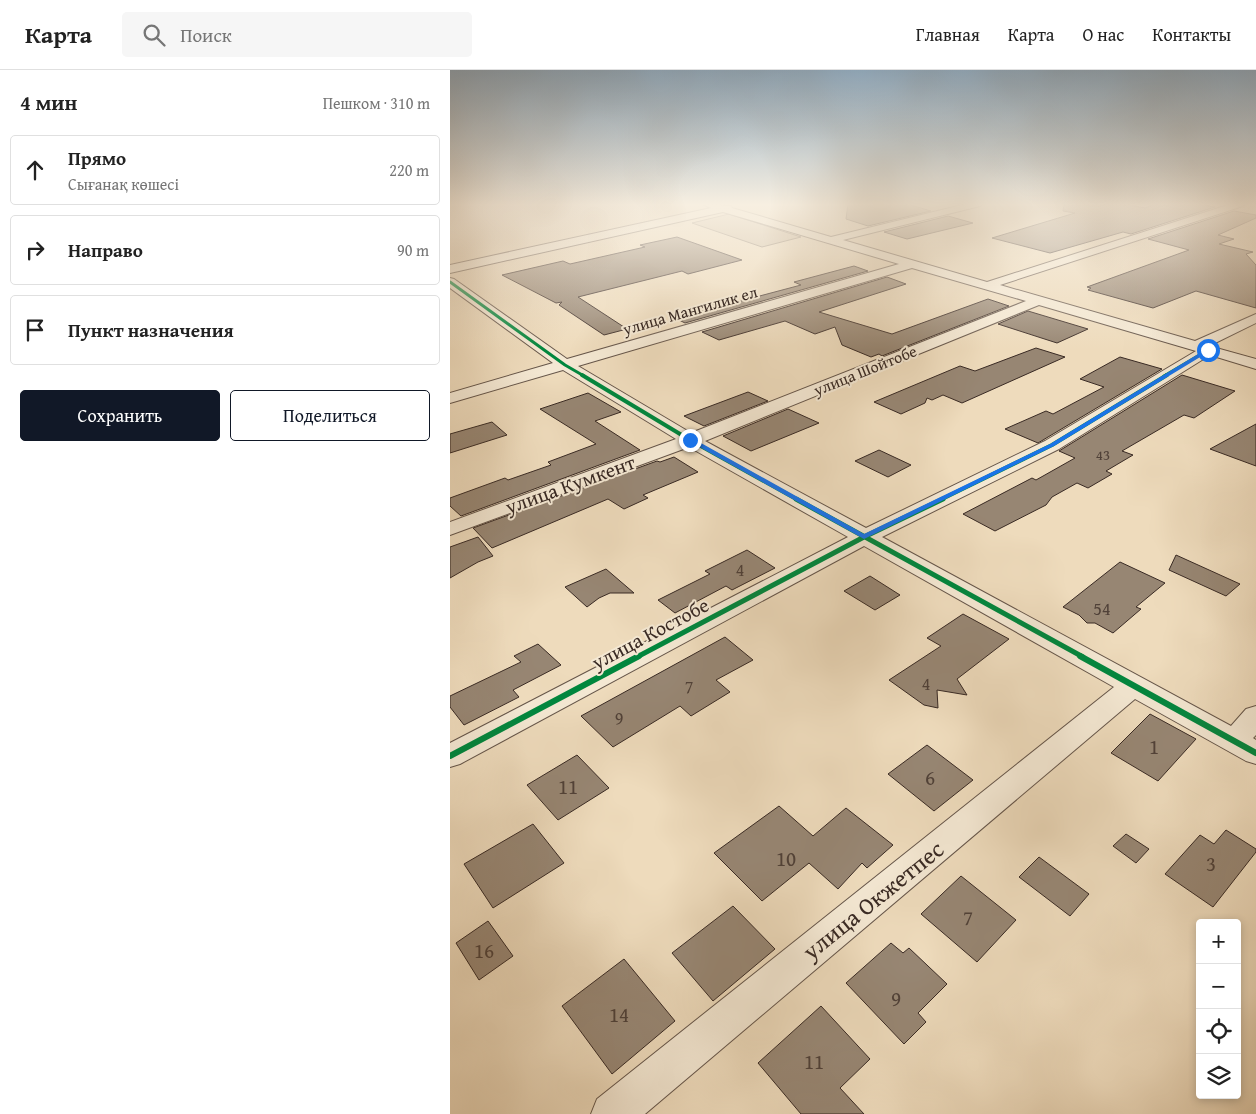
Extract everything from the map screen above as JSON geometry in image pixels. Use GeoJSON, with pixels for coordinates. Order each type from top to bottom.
{"type":"FeatureCollection","features":[{"type":"Feature","properties":{"kind":"street"},"geometry":{"type":"LineString","coordinates":[[450,262],[493,253]]}},
{"type":"Feature","properties":{"kind":"street"},"geometry":{"type":"LineString","coordinates":[[450,269],[517,253]]}},
{"type":"Feature","properties":{"kind":"street"},"geometry":{"type":"LineString","coordinates":[[873,253],[1256,364]]}},
{"type":"Feature","properties":{"kind":"street"},"geometry":{"type":"LineString","coordinates":[[989,285],[1089,253]]}},
{"type":"Feature","properties":{"kind":"street","name":"улица Мангилик ел"},"geometry":{"type":"LineString","coordinates":[[450,398],[912,264]]}},
{"type":"Feature","properties":{"kind":"street"},"geometry":{"type":"LineString","coordinates":[[450,282],[565,365],[690,440],[1245,747],[1256,716]]}},
{"type":"Feature","properties":{"kind":"street","name":"улица Шойтобе"},"geometry":{"type":"LineString","coordinates":[[690,440],[1040,300]]}},
{"type":"Feature","properties":{"kind":"street","name":"улица Костобе"},"geometry":{"type":"LineString","coordinates":[[450,756],[864,537],[1052,445],[1202,348],[1256,318]]}},
{"type":"Feature","properties":{"kind":"street","name":"улица Кумкент"},"geometry":{"type":"LineString","coordinates":[[450,529],[690,440]]}},
{"type":"Feature","properties":{"kind":"street","name":"улица Окжетпес"},"geometry":{"type":"LineString","coordinates":[[612,1114],[1133,686]]}},
{"type":"Feature","properties":{"kind":"building"},"geometry":{"type":"Polygon","coordinates":[[[620,253],[721,253],[742,260],[688,274],[682,271],[578,297],[627,329],[604,335],[559,305],[562,302],[556,303],[502,275],[563,261],[570,264],[620,253]]]}},
{"type":"Feature","properties":{"kind":"building"},"geometry":{"type":"Polygon","coordinates":[[[1182,253],[1250,253],[1246,254],[1256,265],[1256,308],[1196,291],[1153,308],[1088,290],[1091,288],[1087,287],[1182,253]]]}},
{"type":"Feature","properties":{"kind":"building"},"geometry":{"type":"Polygon","coordinates":[[[854,266],[868,271],[685,323],[669,315],[730,299],[737,302],[801,285],[794,282],[854,266]]]}},
{"type":"Feature","properties":{"kind":"building"},"geometry":{"type":"Polygon","coordinates":[[[887,277],[906,284],[819,312],[892,334],[988,299],[1009,306],[882,356],[879,354],[871,357],[842,345],[835,327],[815,334],[785,321],[719,340],[702,332],[887,277]]]}},
{"type":"Feature","properties":{"kind":"building"},"geometry":{"type":"Polygon","coordinates":[[[1028,311],[1088,329],[1057,343],[998,324],[1028,311]]]}},
{"type":"Feature","properties":{"kind":"building"},"geometry":{"type":"Polygon","coordinates":[[[1036,348],[1065,357],[962,403],[943,395],[932,400],[927,398],[925,403],[901,414],[874,402],[960,366],[975,371],[1036,348]]]}},
{"type":"Feature","properties":{"kind":"building"},"geometry":{"type":"Polygon","coordinates":[[[1120,357],[1162,369],[1038,443],[1005,429],[1046,411],[1053,414],[1104,387],[1080,379],[1120,357]]]}},
{"type":"Feature","properties":{"kind":"building"},"geometry":{"type":"Polygon","coordinates":[[[1182,375],[1235,391],[1194,418],[1184,415],[1122,451],[1133,455],[1106,471],[1112,474],[1088,488],[1077,483],[1052,497],[1046,505],[995,531],[963,514],[1032,478],[1036,480],[1075,458],[1059,451],[1182,375]]]}},
{"type":"Feature","properties":{"kind":"building"},"geometry":{"type":"Polygon","coordinates":[[[748,392],[768,401],[704,426],[684,416],[748,392]]]}},
{"type":"Feature","properties":{"kind":"building"},"geometry":{"type":"Polygon","coordinates":[[[588,393],[621,412],[595,421],[640,450],[461,516],[450,506],[450,498],[505,478],[508,480],[551,465],[548,462],[596,444],[540,409],[588,393]]]}},
{"type":"Feature","properties":{"kind":"building"},"geometry":{"type":"Polygon","coordinates":[[[788,409],[819,423],[751,451],[723,436],[788,409]]]}},
{"type":"Feature","properties":{"kind":"building"},"geometry":{"type":"Polygon","coordinates":[[[492,422],[507,435],[450,453],[450,434],[492,422]]]}},
{"type":"Feature","properties":{"kind":"building"},"geometry":{"type":"Polygon","coordinates":[[[1256,424],[1256,466],[1210,449],[1256,424]]]}},
{"type":"Feature","properties":{"kind":"building"},"geometry":{"type":"Polygon","coordinates":[[[879,450],[911,465],[888,477],[855,461],[879,450]]]}},
{"type":"Feature","properties":{"kind":"building"},"geometry":{"type":"Polygon","coordinates":[[[674,457],[698,472],[643,495],[648,498],[624,509],[608,499],[492,548],[473,528],[657,461],[660,462],[674,457]]]}},
{"type":"Feature","properties":{"kind":"building"},"geometry":{"type":"Polygon","coordinates":[[[478,537],[493,556],[450,578],[450,547],[478,537]]]}},
{"type":"Feature","properties":{"kind":"building"},"geometry":{"type":"Polygon","coordinates":[[[747,550],[775,568],[732,590],[726,586],[675,613],[658,600],[710,574],[705,571],[747,550]]]}},
{"type":"Feature","properties":{"kind":"building"},"geometry":{"type":"Polygon","coordinates":[[[1176,555],[1240,584],[1226,596],[1169,570],[1176,555]]]}},
{"type":"Feature","properties":{"kind":"building"},"geometry":{"type":"Polygon","coordinates":[[[1120,562],[1165,583],[1136,607],[1141,609],[1113,633],[1095,623],[1087,623],[1079,615],[1063,607],[1120,562]]]}},
{"type":"Feature","properties":{"kind":"building"},"geometry":{"type":"Polygon","coordinates":[[[606,569],[634,593],[610,593],[587,607],[565,587],[606,569]]]}},
{"type":"Feature","properties":{"kind":"building"},"geometry":{"type":"Polygon","coordinates":[[[870,576],[900,595],[875,610],[844,591],[870,576]]]}},
{"type":"Feature","properties":{"kind":"building"},"geometry":{"type":"Polygon","coordinates":[[[963,614],[1009,639],[957,679],[967,695],[937,690],[938,708],[924,705],[889,680],[941,646],[927,638],[963,614]]]}},
{"type":"Feature","properties":{"kind":"building"},"geometry":{"type":"Polygon","coordinates":[[[725,637],[753,660],[716,680],[730,692],[691,716],[680,706],[613,747],[581,716],[725,637]]]}},
{"type":"Feature","properties":{"kind":"building"},"geometry":{"type":"Polygon","coordinates":[[[538,644],[561,665],[513,690],[519,697],[464,725],[450,707],[450,696],[521,662],[514,656],[538,644]]]}},
{"type":"Feature","properties":{"kind":"building"},"geometry":{"type":"Polygon","coordinates":[[[1150,714],[1196,739],[1158,781],[1111,753],[1150,714]]]}},
{"type":"Feature","properties":{"kind":"building"},"geometry":{"type":"Polygon","coordinates":[[[927,745],[973,780],[934,811],[888,774],[927,745]]]}},
{"type":"Feature","properties":{"kind":"building"},"geometry":{"type":"Polygon","coordinates":[[[577,755],[609,788],[558,820],[527,785],[577,755]]]}},
{"type":"Feature","properties":{"kind":"building"},"geometry":{"type":"Polygon","coordinates":[[[779,806],[813,836],[846,808],[893,845],[867,868],[862,863],[838,889],[809,863],[762,901],[714,853],[779,806]]]}},
{"type":"Feature","properties":{"kind":"building"},"geometry":{"type":"Polygon","coordinates":[[[533,824],[564,863],[493,908],[464,864],[533,824]]]}},
{"type":"Feature","properties":{"kind":"building"},"geometry":{"type":"Polygon","coordinates":[[[1226,830],[1256,849],[1256,852],[1213,907],[1165,874],[1200,835],[1214,844],[1226,830]]]}},
{"type":"Feature","properties":{"kind":"building"},"geometry":{"type":"Polygon","coordinates":[[[1126,834],[1149,849],[1136,863],[1113,846],[1126,834]]]}},
{"type":"Feature","properties":{"kind":"building"},"geometry":{"type":"Polygon","coordinates":[[[1039,857],[1089,894],[1070,916],[1019,877],[1039,857]]]}},
{"type":"Feature","properties":{"kind":"building"},"geometry":{"type":"Polygon","coordinates":[[[961,876],[1016,920],[977,962],[921,914],[961,876]]]}},
{"type":"Feature","properties":{"kind":"building"},"geometry":{"type":"Polygon","coordinates":[[[733,906],[775,949],[713,1001],[672,953],[733,906]]]}},
{"type":"Feature","properties":{"kind":"building"},"geometry":{"type":"Polygon","coordinates":[[[488,921],[513,956],[479,980],[456,943],[488,921]]]}},
{"type":"Feature","properties":{"kind":"building"},"geometry":{"type":"Polygon","coordinates":[[[891,943],[903,953],[909,948],[947,984],[918,1013],[926,1022],[904,1044],[846,983],[891,943]]]}},
{"type":"Feature","properties":{"kind":"building"},"geometry":{"type":"Polygon","coordinates":[[[624,959],[675,1021],[612,1074],[562,1006],[624,959]]]}},
{"type":"Feature","properties":{"kind":"building"},"geometry":{"type":"Polygon","coordinates":[[[821,1006],[870,1059],[840,1088],[864,1114],[801,1114],[758,1063],[821,1006]]]}},
{"type":"Feature","properties":{"kind":"cycle path"},"geometry":{"type":"LineString","coordinates":[[450,282],[565,365],[690,440],[1256,753]]}},
{"type":"Feature","properties":{"kind":"cycle path"},"geometry":{"type":"LineString","coordinates":[[450,756],[864,537],[1052,445],[1208,350]]}},
{"type":"Feature","properties":{"kind":"route"},"geometry":{"type":"LineString","coordinates":[[690,440],[864,537],[1052,445],[1208,350]]}}]}
